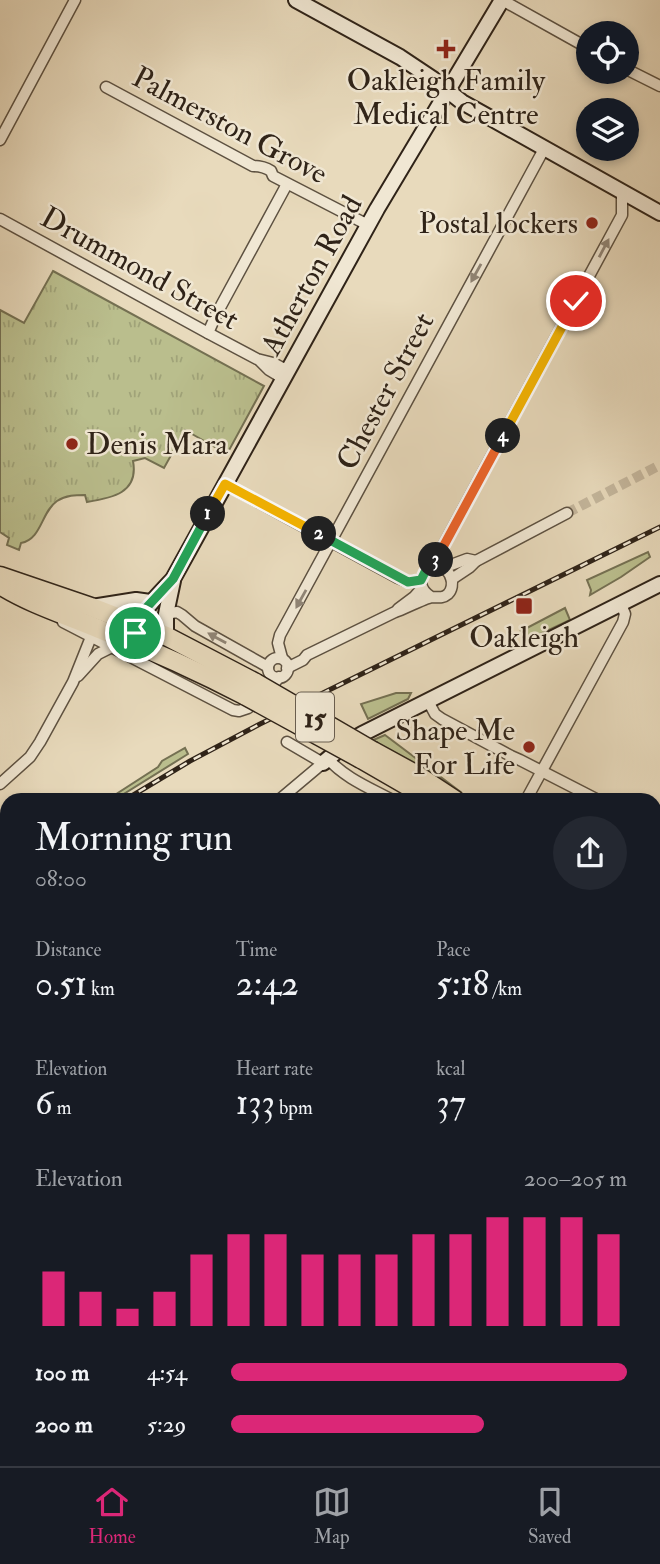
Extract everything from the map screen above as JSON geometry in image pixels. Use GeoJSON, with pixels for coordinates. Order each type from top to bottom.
{"type":"FeatureCollection","features":[{"type":"Feature","properties":{"kind":"highway","name":"15"},"geometry":{"type":"LineString","coordinates":[[0,576],[166,636],[263,682],[422,793]]}},
{"type":"Feature","properties":{"kind":"highway","name":"15"},"geometry":{"type":"LineString","coordinates":[[0,585],[54,611],[186,665],[263,682]]}},
{"type":"Feature","properties":{"kind":"highway","name":"15"},"geometry":{"type":"LineString","coordinates":[[367,755],[417,775],[444,793]]}},
{"type":"Feature","properties":{"kind":"street"},"geometry":{"type":"LineString","coordinates":[[0,140],[75,0]]}},
{"type":"Feature","properties":{"kind":"street"},"geometry":{"type":"LineString","coordinates":[[296,0],[400,57],[462,102],[660,213]]}},
{"type":"Feature","properties":{"kind":"street"},"geometry":{"type":"LineString","coordinates":[[502,0],[576,41]]}},
{"type":"Feature","properties":{"kind":"street","name":"Atherton Road"},"geometry":{"type":"LineString","coordinates":[[135,643],[135,633],[141,617],[150,602],[173,579],[368,225],[502,0]]}},
{"type":"Feature","properties":{"kind":"street"},"geometry":{"type":"LineString","coordinates":[[639,76],[660,86]]}},
{"type":"Feature","properties":{"kind":"street","name":"Palmerston Grove"},"geometry":{"type":"LineString","coordinates":[[106,87],[253,166],[267,168],[273,176],[287,184],[368,225]]}},
{"type":"Feature","properties":{"kind":"street","name":"Chester Street"},"geometry":{"type":"LineString","coordinates":[[284,662],[278,643],[280,635],[544,149]]}},
{"type":"Feature","properties":{"kind":"street"},"geometry":{"type":"LineString","coordinates":[[208,333],[287,184]]}},
{"type":"Feature","properties":{"kind":"street"},"geometry":{"type":"LineString","coordinates":[[622,192],[622,215]]}},
{"type":"Feature","properties":{"kind":"street"},"geometry":{"type":"LineString","coordinates":[[438,568],[442,548],[622,215],[641,202]]}},
{"type":"Feature","properties":{"kind":"street","name":"Drummond Street"},"geometry":{"type":"LineString","coordinates":[[0,219],[257,359],[269,370],[286,375]]}},
{"type":"Feature","properties":{"kind":"street"},"geometry":{"type":"LineString","coordinates":[[225,484],[398,578],[422,584]]}},
{"type":"Feature","properties":{"kind":"street"},"geometry":{"type":"LineString","coordinates":[[452,579],[476,561],[567,513]]}},
{"type":"Feature","properties":{"kind":"street"},"geometry":{"type":"LineString","coordinates":[[395,612],[414,597],[425,572],[467,559],[476,561]]}},
{"type":"Feature","properties":{"kind":"street"},"geometry":{"type":"LineString","coordinates":[[54,611],[63,622],[239,711],[248,708],[272,660],[303,660],[307,655],[395,612],[430,597],[438,598],[448,594],[452,579],[447,571],[438,568]]}},
{"type":"Feature","properties":{"kind":"street","name":"Atherton Road"},"geometry":{"type":"LineString","coordinates":[[166,636],[166,614],[173,579]]}},
{"type":"Feature","properties":{"kind":"street"},"geometry":{"type":"LineString","coordinates":[[422,584],[430,597]]}},
{"type":"Feature","properties":{"kind":"street"},"geometry":{"type":"LineString","coordinates":[[287,793],[348,742],[660,584]]}},
{"type":"Feature","properties":{"kind":"street"},"geometry":{"type":"LineString","coordinates":[[91,607],[136,600],[150,602]]}},
{"type":"Feature","properties":{"kind":"street"},"geometry":{"type":"LineString","coordinates":[[530,793],[620,627],[615,607]]}},
{"type":"Feature","properties":{"kind":"street"},"geometry":{"type":"LineString","coordinates":[[166,614],[177,612],[182,615],[263,682]]}},
{"type":"Feature","properties":{"kind":"street"},"geometry":{"type":"LineString","coordinates":[[0,784],[36,749],[73,682],[91,637]]}},
{"type":"Feature","properties":{"kind":"street"},"geometry":{"type":"LineString","coordinates":[[73,682],[98,654],[112,647]]}},
{"type":"Feature","properties":{"kind":"street"},"geometry":{"type":"LineString","coordinates":[[263,682],[285,674],[284,662]]}},
{"type":"Feature","properties":{"kind":"street"},"geometry":{"type":"LineString","coordinates":[[428,701],[435,714],[442,719],[584,793]]}},
{"type":"Feature","properties":{"kind":"street"},"geometry":{"type":"LineString","coordinates":[[287,742],[326,761],[345,775],[379,793]]}},
{"type":"Feature","properties":{"kind":"green space"},"geometry":{"type":"Polygon","coordinates":[[[53,271],[264,386],[227,454],[185,430],[164,468],[145,458],[133,461],[132,480],[122,492],[87,502],[85,495],[60,499],[52,506],[33,536],[21,543],[19,550],[7,545],[9,538],[0,532],[0,310],[24,323],[53,271]]]}},
{"type":"Feature","properties":{"kind":"green space"},"geometry":{"type":"Polygon","coordinates":[[[648,552],[650,557],[590,595],[587,580],[648,552]]]}},
{"type":"Feature","properties":{"kind":"green space"},"geometry":{"type":"Polygon","coordinates":[[[565,608],[570,620],[532,638],[521,631],[565,608]]]}},
{"type":"Feature","properties":{"kind":"green space"},"geometry":{"type":"Polygon","coordinates":[[[396,693],[411,693],[408,699],[368,719],[361,704],[396,693]]]}},
{"type":"Feature","properties":{"kind":"green space"},"geometry":{"type":"Polygon","coordinates":[[[385,735],[462,793],[371,741],[385,735]]]}},
{"type":"Feature","properties":{"kind":"green space"},"geometry":{"type":"Polygon","coordinates":[[[185,748],[188,754],[125,793],[118,793],[158,767],[162,761],[185,748]]]}},
{"type":"Feature","properties":{"kind":"tunnel"},"geometry":{"type":"LineString","coordinates":[[567,513],[660,465]]}},
{"type":"Feature","properties":{"kind":"railway"},"geometry":{"type":"LineString","coordinates":[[137,793],[260,724],[660,527]]}},
{"type":"Feature","properties":{"kind":"place","name":"Oakleigh Family Medical Centre"},"geometry":{"type":"Point","coordinates":[446,49]}},
{"type":"Feature","properties":{"kind":"place","name":"Postal lockers"},"geometry":{"type":"Point","coordinates":[592,223]}},
{"type":"Feature","properties":{"kind":"place","name":"Denis Mara"},"geometry":{"type":"Point","coordinates":[72,444]}},
{"type":"Feature","properties":{"kind":"place","name":"Oakleigh"},"geometry":{"type":"Point","coordinates":[524,606]}},
{"type":"Feature","properties":{"kind":"place","name":"Shape Me For Life"},"geometry":{"type":"Point","coordinates":[529,747]}},
{"type":"Feature","properties":{"kind":"route"},"geometry":{"type":"LineString","coordinates":[[135,633],[150,602],[173,579],[225,484],[398,578],[408,582],[421,580],[425,572],[433,567],[576,301]]}}]}
